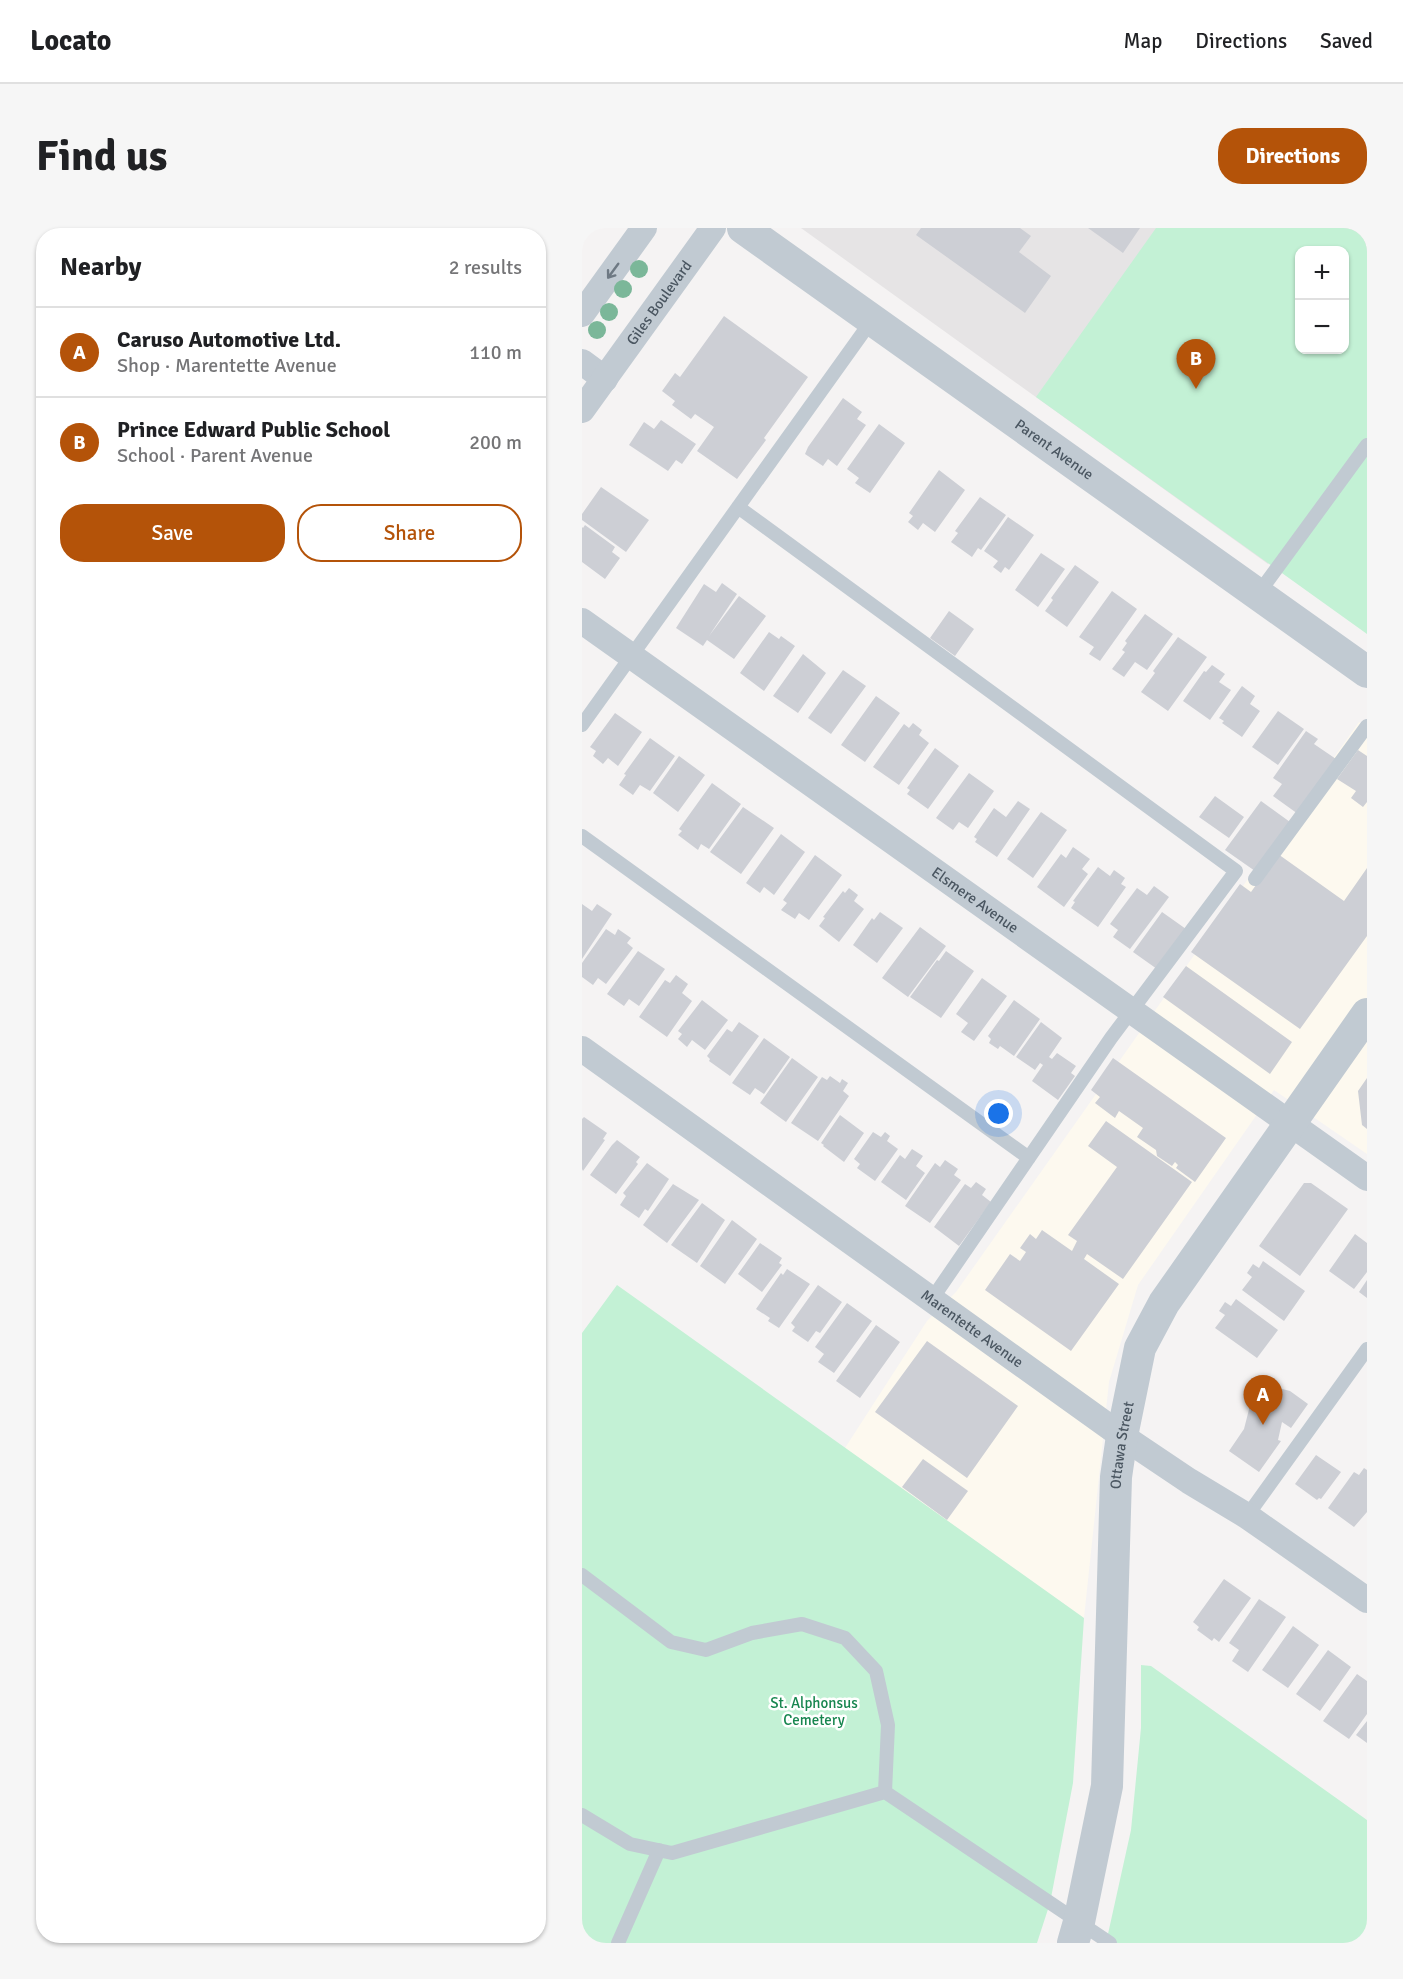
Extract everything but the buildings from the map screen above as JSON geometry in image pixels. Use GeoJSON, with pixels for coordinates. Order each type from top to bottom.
{"type":"FeatureCollection","features":[{"type":"Feature","properties":{"kind":"street"},"geometry":{"type":"LineString","coordinates":[[582,314],[644,228]]}},
{"type":"Feature","properties":{"kind":"street","name":"Giles Boulevard"},"geometry":{"type":"LineString","coordinates":[[582,410],[713,228]]}},
{"type":"Feature","properties":{"kind":"street","name":"Parent Avenue"},"geometry":{"type":"LineString","coordinates":[[743,228],[1367,672]]}},
{"type":"Feature","properties":{"kind":"street"},"geometry":{"type":"LineString","coordinates":[[582,362],[604,379]]}},
{"type":"Feature","properties":{"kind":"street","name":"Elsmere Avenue"},"geometry":{"type":"LineString","coordinates":[[582,621],[1367,1178]]}},
{"type":"Feature","properties":{"kind":"street","name":"Ottawa Street"},"geometry":{"type":"LineString","coordinates":[[1076,1933],[1107,1786],[1116,1477],[1140,1348],[1164,1303],[1367,1014]]}},
{"type":"Feature","properties":{"kind":"street","name":"Marentette Avenue"},"geometry":{"type":"LineString","coordinates":[[582,1049],[1122,1436],[1247,1516],[1367,1600]]}},
{"type":"Feature","properties":{"kind":"lane"},"geometry":{"type":"LineString","coordinates":[[582,725],[872,321]]}},
{"type":"Feature","properties":{"kind":"lane"},"geometry":{"type":"LineString","coordinates":[[1258,594],[1367,445]]}},
{"type":"Feature","properties":{"kind":"lane"},"geometry":{"type":"LineString","coordinates":[[738,507],[1236,871],[1131,1011],[932,1299]]}},
{"type":"Feature","properties":{"kind":"lane"},"geometry":{"type":"LineString","coordinates":[[1255,879],[1367,726]]}},
{"type":"Feature","properties":{"kind":"lane"},"geometry":{"type":"LineString","coordinates":[[582,836],[1029,1158]]}},
{"type":"Feature","properties":{"kind":"lane"},"geometry":{"type":"LineString","coordinates":[[1247,1516],[1367,1349]]}},
{"type":"Feature","properties":{"kind":"lane"},"geometry":{"type":"LineString","coordinates":[[582,1575],[671,1642],[706,1650],[752,1633],[802,1624],[844,1638],[876,1671],[888,1725],[885,1792]]}},
{"type":"Feature","properties":{"kind":"lane"},"geometry":{"type":"LineString","coordinates":[[885,1792],[1076,1933],[1110,1943]]}},
{"type":"Feature","properties":{"kind":"lane"},"geometry":{"type":"LineString","coordinates":[[582,1815],[630,1844],[672,1853],[885,1792]]}},
{"type":"Feature","properties":{"kind":"lane"},"geometry":{"type":"LineString","coordinates":[[618,1943],[659,1850]]}},
{"type":"Feature","properties":{"kind":"shaded area"},"geometry":{"type":"Polygon","coordinates":[[[801,228],[1367,228],[1367,428],[1268,564],[801,228]]]}},
{"type":"Feature","properties":{"kind":"shaded area"},"geometry":{"type":"Polygon","coordinates":[[[1359,722],[1367,727],[1367,1154],[1274,1090],[1138,1285],[1109,1382],[1084,1618],[845,1448],[927,1321],[956,1292],[1359,722]]]}},
{"type":"Feature","properties":{"kind":"green space"},"geometry":{"type":"Polygon","coordinates":[[[1156,228],[1367,228],[1367,634],[1036,397],[1156,228]]]}},
{"type":"Feature","properties":{"kind":"green space","name":"St. Alphonsus Cemetery"},"geometry":{"type":"Polygon","coordinates":[[[617,1285],[1084,1618],[1073,1783],[1050,1903],[1037,1943],[582,1943],[582,1333],[617,1285]]]}},
{"type":"Feature","properties":{"kind":"green space"},"geometry":{"type":"Polygon","coordinates":[[[1141,1665],[1151,1666],[1367,1820],[1367,1943],[1106,1943],[1131,1830],[1141,1728],[1141,1665]]]}},
{"type":"Feature","properties":{"kind":"place","name":"Prince Edward Public School"},"geometry":{"type":"Point","coordinates":[1196,389]}},
{"type":"Feature","properties":{"kind":"place","name":"Caruso Automotive Ltd."},"geometry":{"type":"Point","coordinates":[1263,1425]}}]}
